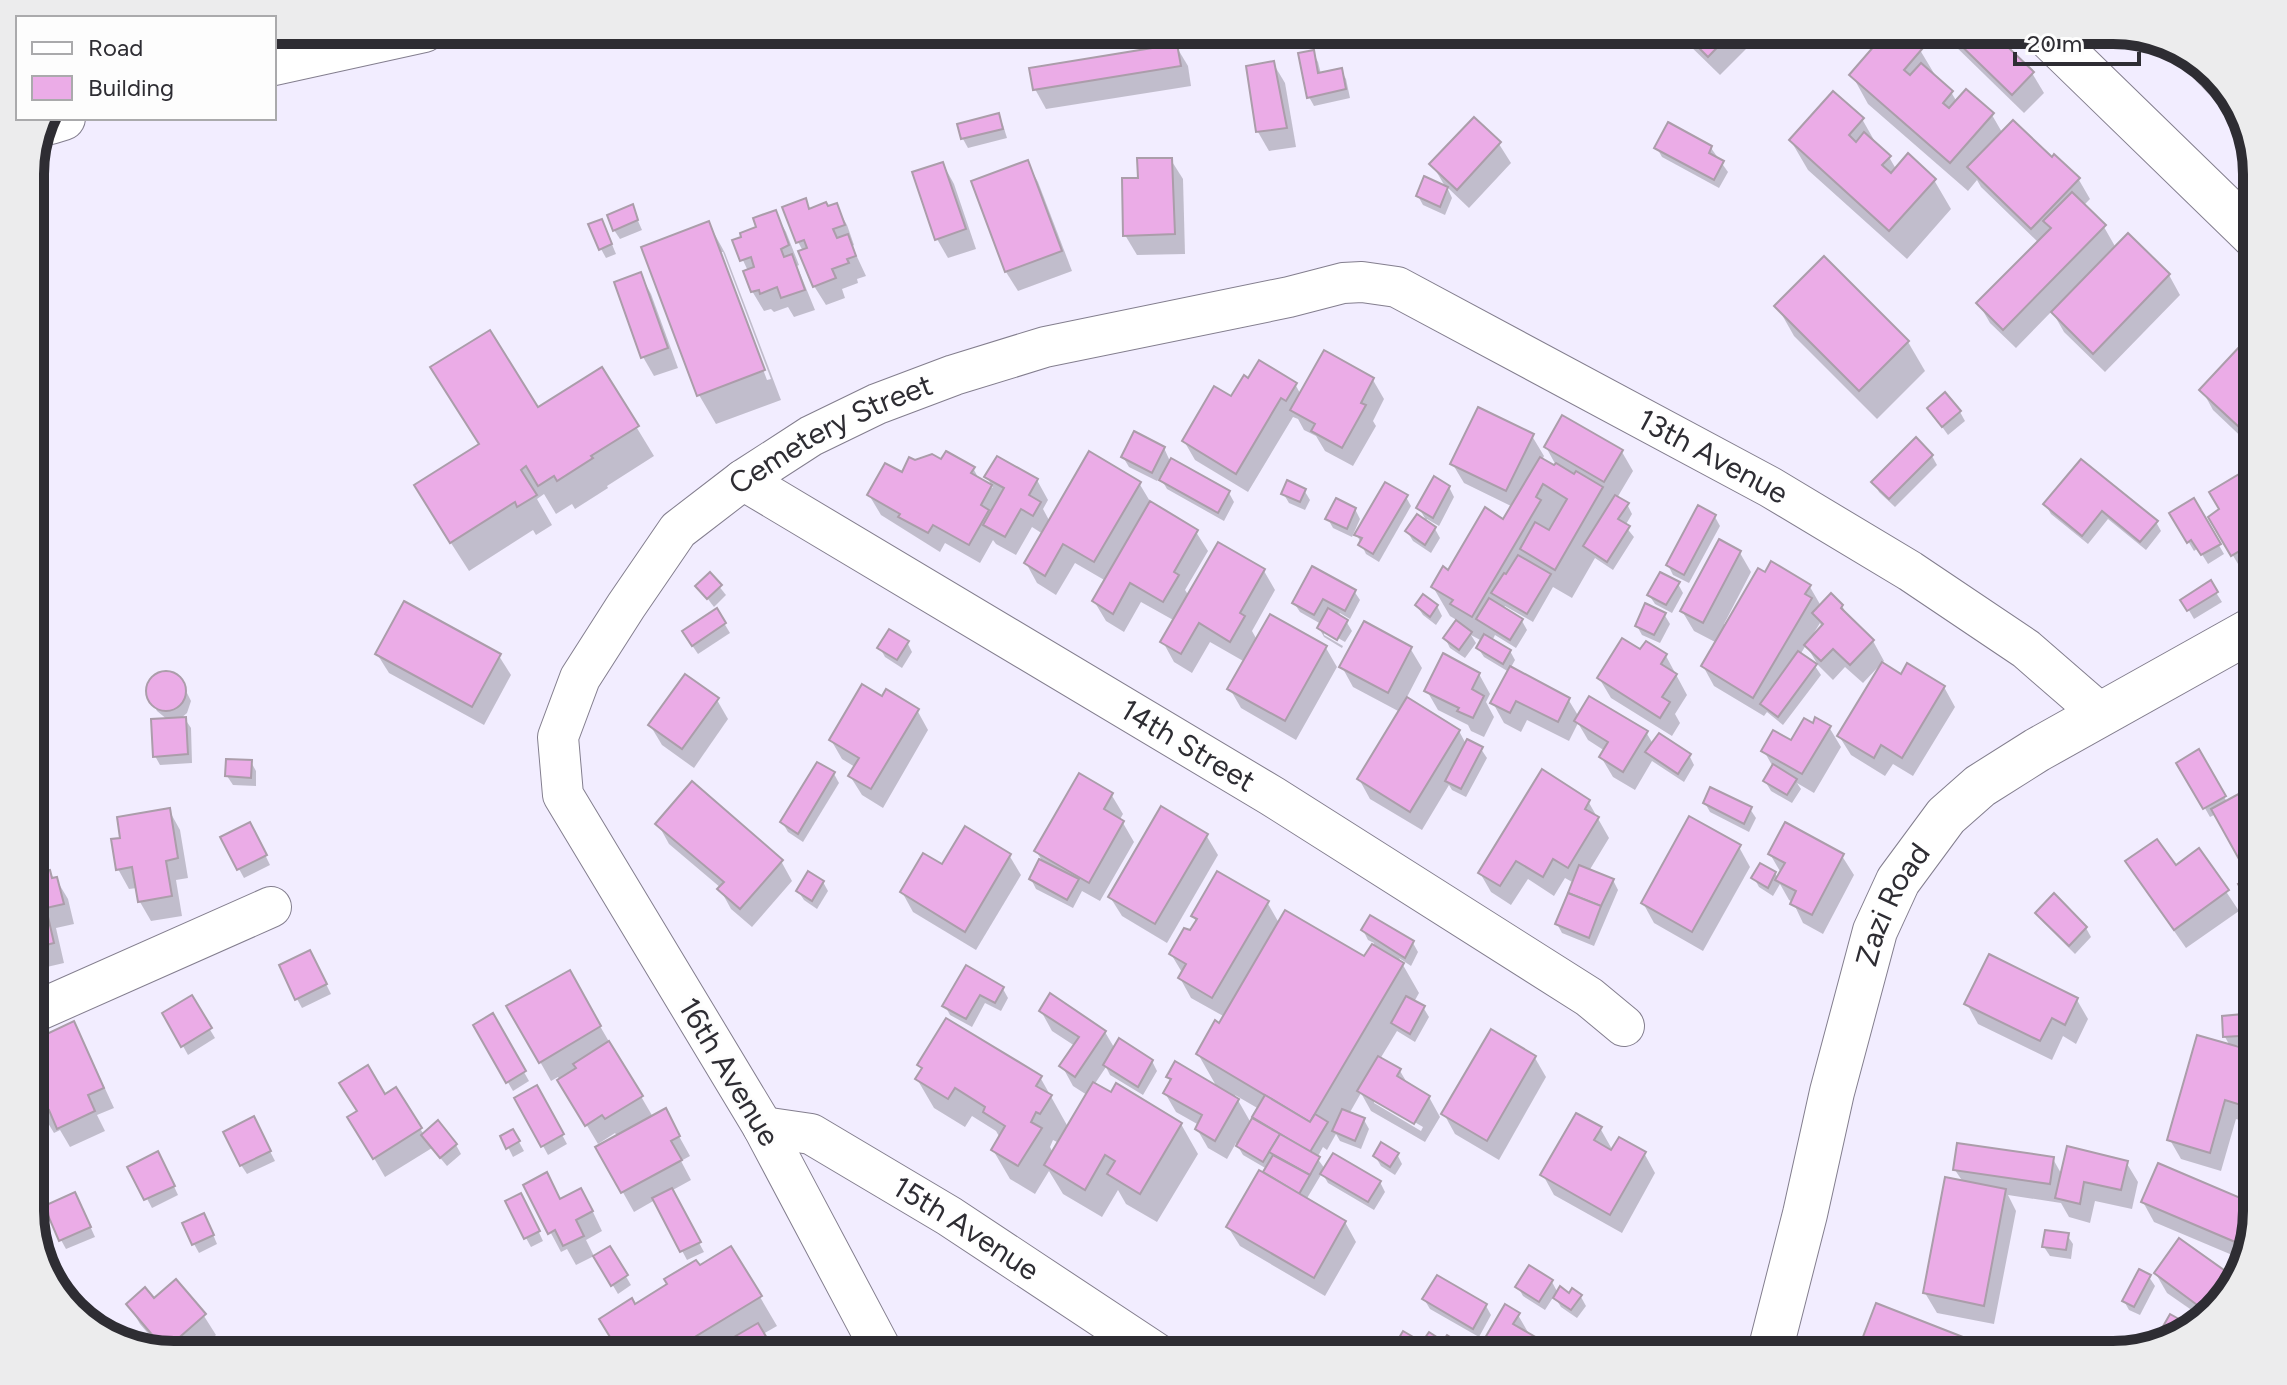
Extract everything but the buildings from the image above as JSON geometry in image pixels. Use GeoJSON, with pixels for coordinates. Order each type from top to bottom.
{"type":"FeatureCollection","features":[{"type":"Feature","properties":{"kind":"street"},"geometry":{"type":"LineString","coordinates":[[276,63],[360,44]]}},
{"type":"Feature","properties":{"kind":"street"},"geometry":{"type":"LineString","coordinates":[[2056,44],[2243,225]]}},
{"type":"Feature","properties":{"kind":"street","name":"13th Avenue"},"geometry":{"type":"LineString","coordinates":[[1289,297],[1343,283],[1362,282],[1397,287],[1435,305],[1770,487],[1910,571],[2026,649],[2102,715]]}},
{"type":"Feature","properties":{"kind":"street","name":"Cemetery Street"},"geometry":{"type":"LineString","coordinates":[[563,795],[558,737],[580,678],[678,530],[743,480],[811,436],[877,404],[954,375],[1045,347],[1289,297]]}},
{"type":"Feature","properties":{"kind":"street","name":"14th Street"},"geometry":{"type":"LineString","coordinates":[[743,480],[1272,796],[1589,997],[1624,1026]]}},
{"type":"Feature","properties":{"kind":"street","name":"Zazi Road"},"geometry":{"type":"LineString","coordinates":[[1773,1341],[1832,1092],[1875,931],[1898,881],[1946,816],[1980,786],[2037,750],[2243,635]]}},
{"type":"Feature","properties":{"kind":"street","name":"16th Avenue"},"geometry":{"type":"LineString","coordinates":[[563,795],[763,1127],[877,1341]]}},
{"type":"Feature","properties":{"kind":"street"},"geometry":{"type":"LineString","coordinates":[[44,1008],[271,907]]}},
{"type":"Feature","properties":{"kind":"street","name":"15th Avenue"},"geometry":{"type":"LineString","coordinates":[[763,1127],[811,1134],[949,1216],[1138,1341]]}}]}
